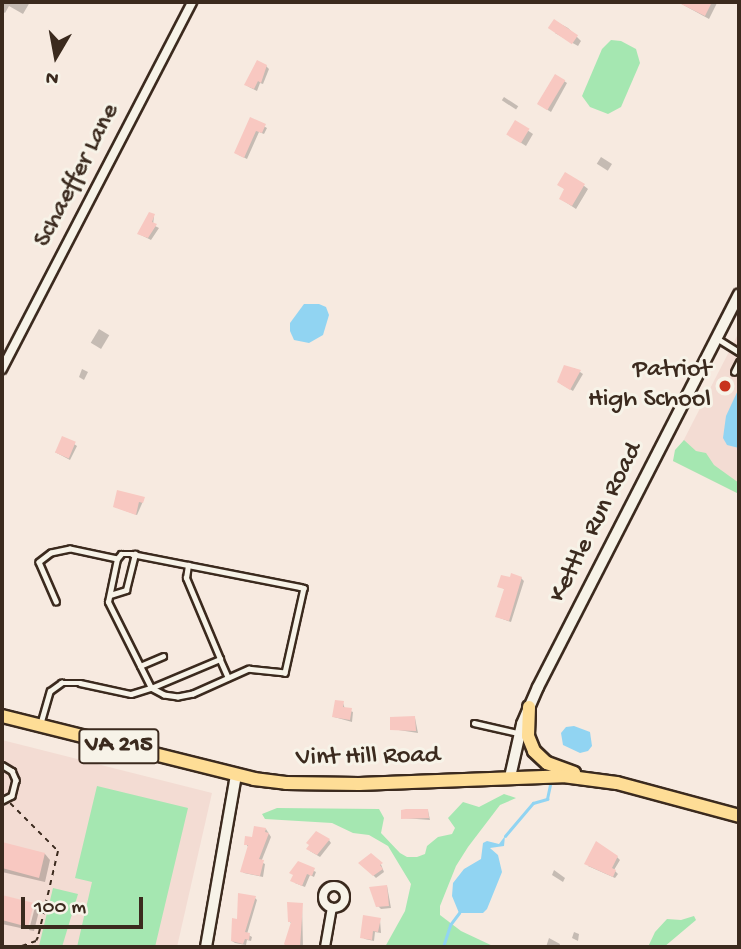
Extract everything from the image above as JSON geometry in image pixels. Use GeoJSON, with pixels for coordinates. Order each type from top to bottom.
{"type":"FeatureCollection","features":[{"type":"Feature","properties":{"kind":"main road"},"geometry":{"type":"LineString","coordinates":[[529,707],[528,736],[537,755],[547,763],[587,778]]}},
{"type":"Feature","properties":{"kind":"main road","name":"Vint Hill Road"},"geometry":{"type":"LineString","coordinates":[[2,716],[236,775],[315,784],[510,777],[587,778],[644,789],[739,816]]}},
{"type":"Feature","properties":{"kind":"street","name":"Schaeffer Lane"},"geometry":{"type":"LineString","coordinates":[[2,369],[192,2]]}},
{"type":"Feature","properties":{"kind":"street","name":"Kettle Run Road"},"geometry":{"type":"LineString","coordinates":[[510,777],[519,733],[529,707],[739,295]]}},
{"type":"Feature","properties":{"kind":"street"},"geometry":{"type":"LineString","coordinates":[[206,947],[236,775]]}},
{"type":"Feature","properties":{"kind":"street"},"geometry":{"type":"LineString","coordinates":[[325,947],[332,908]]}},
{"type":"Feature","properties":{"kind":"lane"},"geometry":{"type":"LineString","coordinates":[[717,338],[739,352]]}},
{"type":"Feature","properties":{"kind":"lane"},"geometry":{"type":"LineString","coordinates":[[734,372],[739,362]]}},
{"type":"Feature","properties":{"kind":"lane"},"geometry":{"type":"LineString","coordinates":[[56,601],[39,562],[51,553],[70,549],[117,559]]}},
{"type":"Feature","properties":{"kind":"lane"},"geometry":{"type":"LineString","coordinates":[[110,595],[126,590],[135,554]]}},
{"type":"Feature","properties":{"kind":"lane"},"geometry":{"type":"LineString","coordinates":[[135,554],[304,588],[285,673],[249,669],[193,694],[178,697],[164,695],[151,688],[108,602],[117,559],[121,555],[135,554]]}},
{"type":"Feature","properties":{"kind":"lane"},"geometry":{"type":"LineString","coordinates":[[188,565],[186,578],[228,677]]}},
{"type":"Feature","properties":{"kind":"lane"},"geometry":{"type":"LineString","coordinates":[[140,666],[163,656]]}},
{"type":"Feature","properties":{"kind":"lane"},"geometry":{"type":"LineString","coordinates":[[40,726],[50,691],[61,682],[80,683],[131,694],[220,659]]}},
{"type":"Feature","properties":{"kind":"lane"},"geometry":{"type":"LineString","coordinates":[[474,723],[519,733]]}},
{"type":"Feature","properties":{"kind":"lane"},"geometry":{"type":"LineString","coordinates":[[2,765],[12,771],[16,780],[14,792],[4,801]]}},
{"type":"Feature","properties":{"kind":"path"},"geometry":{"type":"LineString","coordinates":[[4,801],[58,851],[38,937],[32,943],[19,947]]}},
{"type":"Feature","properties":{"kind":"shaded area","name":"Patriot High School"},"geometry":{"type":"Polygon","coordinates":[[[739,332],[739,494],[673,461],[739,332]]]}},
{"type":"Feature","properties":{"kind":"shaded area"},"geometry":{"type":"Polygon","coordinates":[[[2,740],[212,793],[177,947],[2,947],[2,740]]]}},
{"type":"Feature","properties":{"kind":"green space"},"geometry":{"type":"Polygon","coordinates":[[[611,40],[621,41],[636,49],[640,63],[621,107],[608,114],[590,107],[582,96],[602,49],[611,40]]]}},
{"type":"Feature","properties":{"kind":"green space"},"geometry":{"type":"Polygon","coordinates":[[[684,440],[696,451],[706,453],[714,465],[739,483],[739,494],[673,461],[675,450],[684,440]]]}},
{"type":"Feature","properties":{"kind":"green space"},"geometry":{"type":"Polygon","coordinates":[[[97,786],[188,808],[155,947],[77,947],[92,882],[75,878],[97,786]]]}},
{"type":"Feature","properties":{"kind":"green space"},"geometry":{"type":"Polygon","coordinates":[[[504,794],[516,798],[500,805],[468,847],[456,866],[440,906],[440,915],[461,931],[495,947],[385,947],[405,911],[411,884],[388,846],[369,835],[353,833],[332,823],[265,819],[262,814],[277,808],[379,809],[384,818],[381,833],[400,853],[407,857],[417,857],[425,854],[427,846],[438,837],[452,834],[455,828],[448,818],[463,802],[479,807],[504,794]]]}},
{"type":"Feature","properties":{"kind":"green space"},"geometry":{"type":"Polygon","coordinates":[[[53,888],[78,894],[62,947],[39,946],[53,888]]]}},
{"type":"Feature","properties":{"kind":"green space"},"geometry":{"type":"Polygon","coordinates":[[[694,916],[696,920],[664,947],[648,947],[655,932],[667,919],[681,920],[694,916]]]}},
{"type":"Feature","properties":{"kind":"water"},"geometry":{"type":"Polygon","coordinates":[[[304,304],[326,307],[329,315],[323,335],[309,343],[294,340],[290,331],[290,323],[304,304]]]}},
{"type":"Feature","properties":{"kind":"water"},"geometry":{"type":"Polygon","coordinates":[[[739,388],[739,448],[727,445],[723,438],[726,416],[739,388]]]}},
{"type":"Feature","properties":{"kind":"water"},"geometry":{"type":"Polygon","coordinates":[[[574,726],[590,732],[592,746],[588,751],[580,753],[563,745],[561,733],[566,727],[574,726]]]}},
{"type":"Feature","properties":{"kind":"water"},"geometry":{"type":"Polygon","coordinates":[[[505,836],[504,846],[490,848],[498,855],[502,872],[487,909],[483,913],[459,913],[452,896],[453,883],[464,869],[481,859],[483,843],[487,841],[499,844],[505,836]]]}},
{"type":"Feature","properties":{"kind":"building"},"geometry":{"type":"Polygon","coordinates":[[[677,2],[712,2],[705,16],[677,2]]]}},
{"type":"Feature","properties":{"kind":"building"},"geometry":{"type":"Polygon","coordinates":[[[554,19],[578,35],[572,44],[548,28],[554,19]]]}},
{"type":"Feature","properties":{"kind":"building"},"geometry":{"type":"Polygon","coordinates":[[[257,60],[267,65],[261,83],[258,81],[254,89],[244,85],[257,60]]]}},
{"type":"Feature","properties":{"kind":"building"},"geometry":{"type":"Polygon","coordinates":[[[555,74],[565,80],[547,110],[537,104],[555,74]]]}},
{"type":"Feature","properties":{"kind":"building"},"geometry":{"type":"Polygon","coordinates":[[[250,117],[266,124],[262,133],[256,131],[244,158],[234,153],[250,117]]]}},
{"type":"Feature","properties":{"kind":"building"},"geometry":{"type":"Polygon","coordinates":[[[515,120],[530,129],[521,143],[506,135],[515,120]]]}},
{"type":"Feature","properties":{"kind":"building"},"geometry":{"type":"Polygon","coordinates":[[[565,172],[585,184],[572,206],[559,199],[564,189],[557,185],[565,172]]]}},
{"type":"Feature","properties":{"kind":"building"},"geometry":{"type":"Polygon","coordinates":[[[149,212],[155,214],[152,222],[157,224],[148,238],[137,234],[149,212]]]}},
{"type":"Feature","properties":{"kind":"building"},"geometry":{"type":"Polygon","coordinates":[[[564,365],[581,370],[570,390],[557,382],[564,365]]]}},
{"type":"Feature","properties":{"kind":"building"},"geometry":{"type":"Polygon","coordinates":[[[62,436],[76,442],[69,458],[55,453],[62,436]]]}},
{"type":"Feature","properties":{"kind":"building"},"geometry":{"type":"Polygon","coordinates":[[[117,490],[145,497],[143,503],[139,502],[136,515],[113,507],[117,490]]]}},
{"type":"Feature","properties":{"kind":"building"},"geometry":{"type":"Polygon","coordinates":[[[511,573],[522,577],[509,621],[495,617],[504,589],[497,587],[501,575],[510,577],[511,573]]]}},
{"type":"Feature","properties":{"kind":"building"},"geometry":{"type":"Polygon","coordinates":[[[335,700],[344,701],[343,707],[352,708],[350,720],[332,717],[335,700]]]}},
{"type":"Feature","properties":{"kind":"building"},"geometry":{"type":"Polygon","coordinates":[[[415,716],[416,731],[390,730],[390,717],[415,716]]]}},
{"type":"Feature","properties":{"kind":"building"},"geometry":{"type":"Polygon","coordinates":[[[428,809],[429,818],[401,819],[401,810],[428,809]]]}},
{"type":"Feature","properties":{"kind":"building"},"geometry":{"type":"Polygon","coordinates":[[[254,826],[266,828],[265,832],[269,833],[259,859],[264,860],[260,876],[240,872],[248,845],[244,845],[245,836],[252,837],[254,826]]]}},
{"type":"Feature","properties":{"kind":"building"},"geometry":{"type":"Polygon","coordinates":[[[316,831],[330,839],[317,855],[306,849],[309,845],[306,843],[316,831]]]}},
{"type":"Feature","properties":{"kind":"building"},"geometry":{"type":"Polygon","coordinates":[[[596,841],[618,856],[612,868],[616,870],[613,877],[584,864],[596,841]]]}},
{"type":"Feature","properties":{"kind":"building"},"geometry":{"type":"Polygon","coordinates":[[[2,842],[45,853],[39,878],[2,868],[2,842]]]}},
{"type":"Feature","properties":{"kind":"building"},"geometry":{"type":"Polygon","coordinates":[[[371,853],[383,863],[380,865],[383,869],[373,876],[358,863],[371,853]]]}},
{"type":"Feature","properties":{"kind":"building"},"geometry":{"type":"Polygon","coordinates":[[[298,861],[315,868],[312,876],[307,874],[302,886],[290,881],[293,875],[289,873],[298,861]]]}},
{"type":"Feature","properties":{"kind":"building"},"geometry":{"type":"Polygon","coordinates":[[[387,885],[389,906],[376,907],[369,887],[387,885]]]}},
{"type":"Feature","properties":{"kind":"building"},"geometry":{"type":"Polygon","coordinates":[[[238,893],[256,896],[245,932],[250,933],[249,940],[245,939],[243,944],[231,941],[232,918],[237,919],[238,893]]]}},
{"type":"Feature","properties":{"kind":"building"},"geometry":{"type":"Polygon","coordinates":[[[2,895],[34,903],[28,927],[2,920],[2,895]]]}},
{"type":"Feature","properties":{"kind":"building"},"geometry":{"type":"Polygon","coordinates":[[[287,902],[303,903],[300,947],[287,947],[284,944],[291,922],[288,922],[287,902]]]}},
{"type":"Feature","properties":{"kind":"building"},"geometry":{"type":"Polygon","coordinates":[[[363,915],[381,918],[378,932],[373,931],[372,940],[360,938],[363,915]]]}},
{"type":"Feature","properties":{"kind":"waterway"},"geometry":{"type":"LineString","coordinates":[[505,836],[533,803],[547,799],[550,785]]}},
{"type":"Feature","properties":{"kind":"waterway"},"geometry":{"type":"LineString","coordinates":[[443,947],[450,925],[459,913]]}},
{"type":"Feature","properties":{"kind":"place","name":"Patriot High School"},"geometry":{"type":"Point","coordinates":[725,386]}}]}
